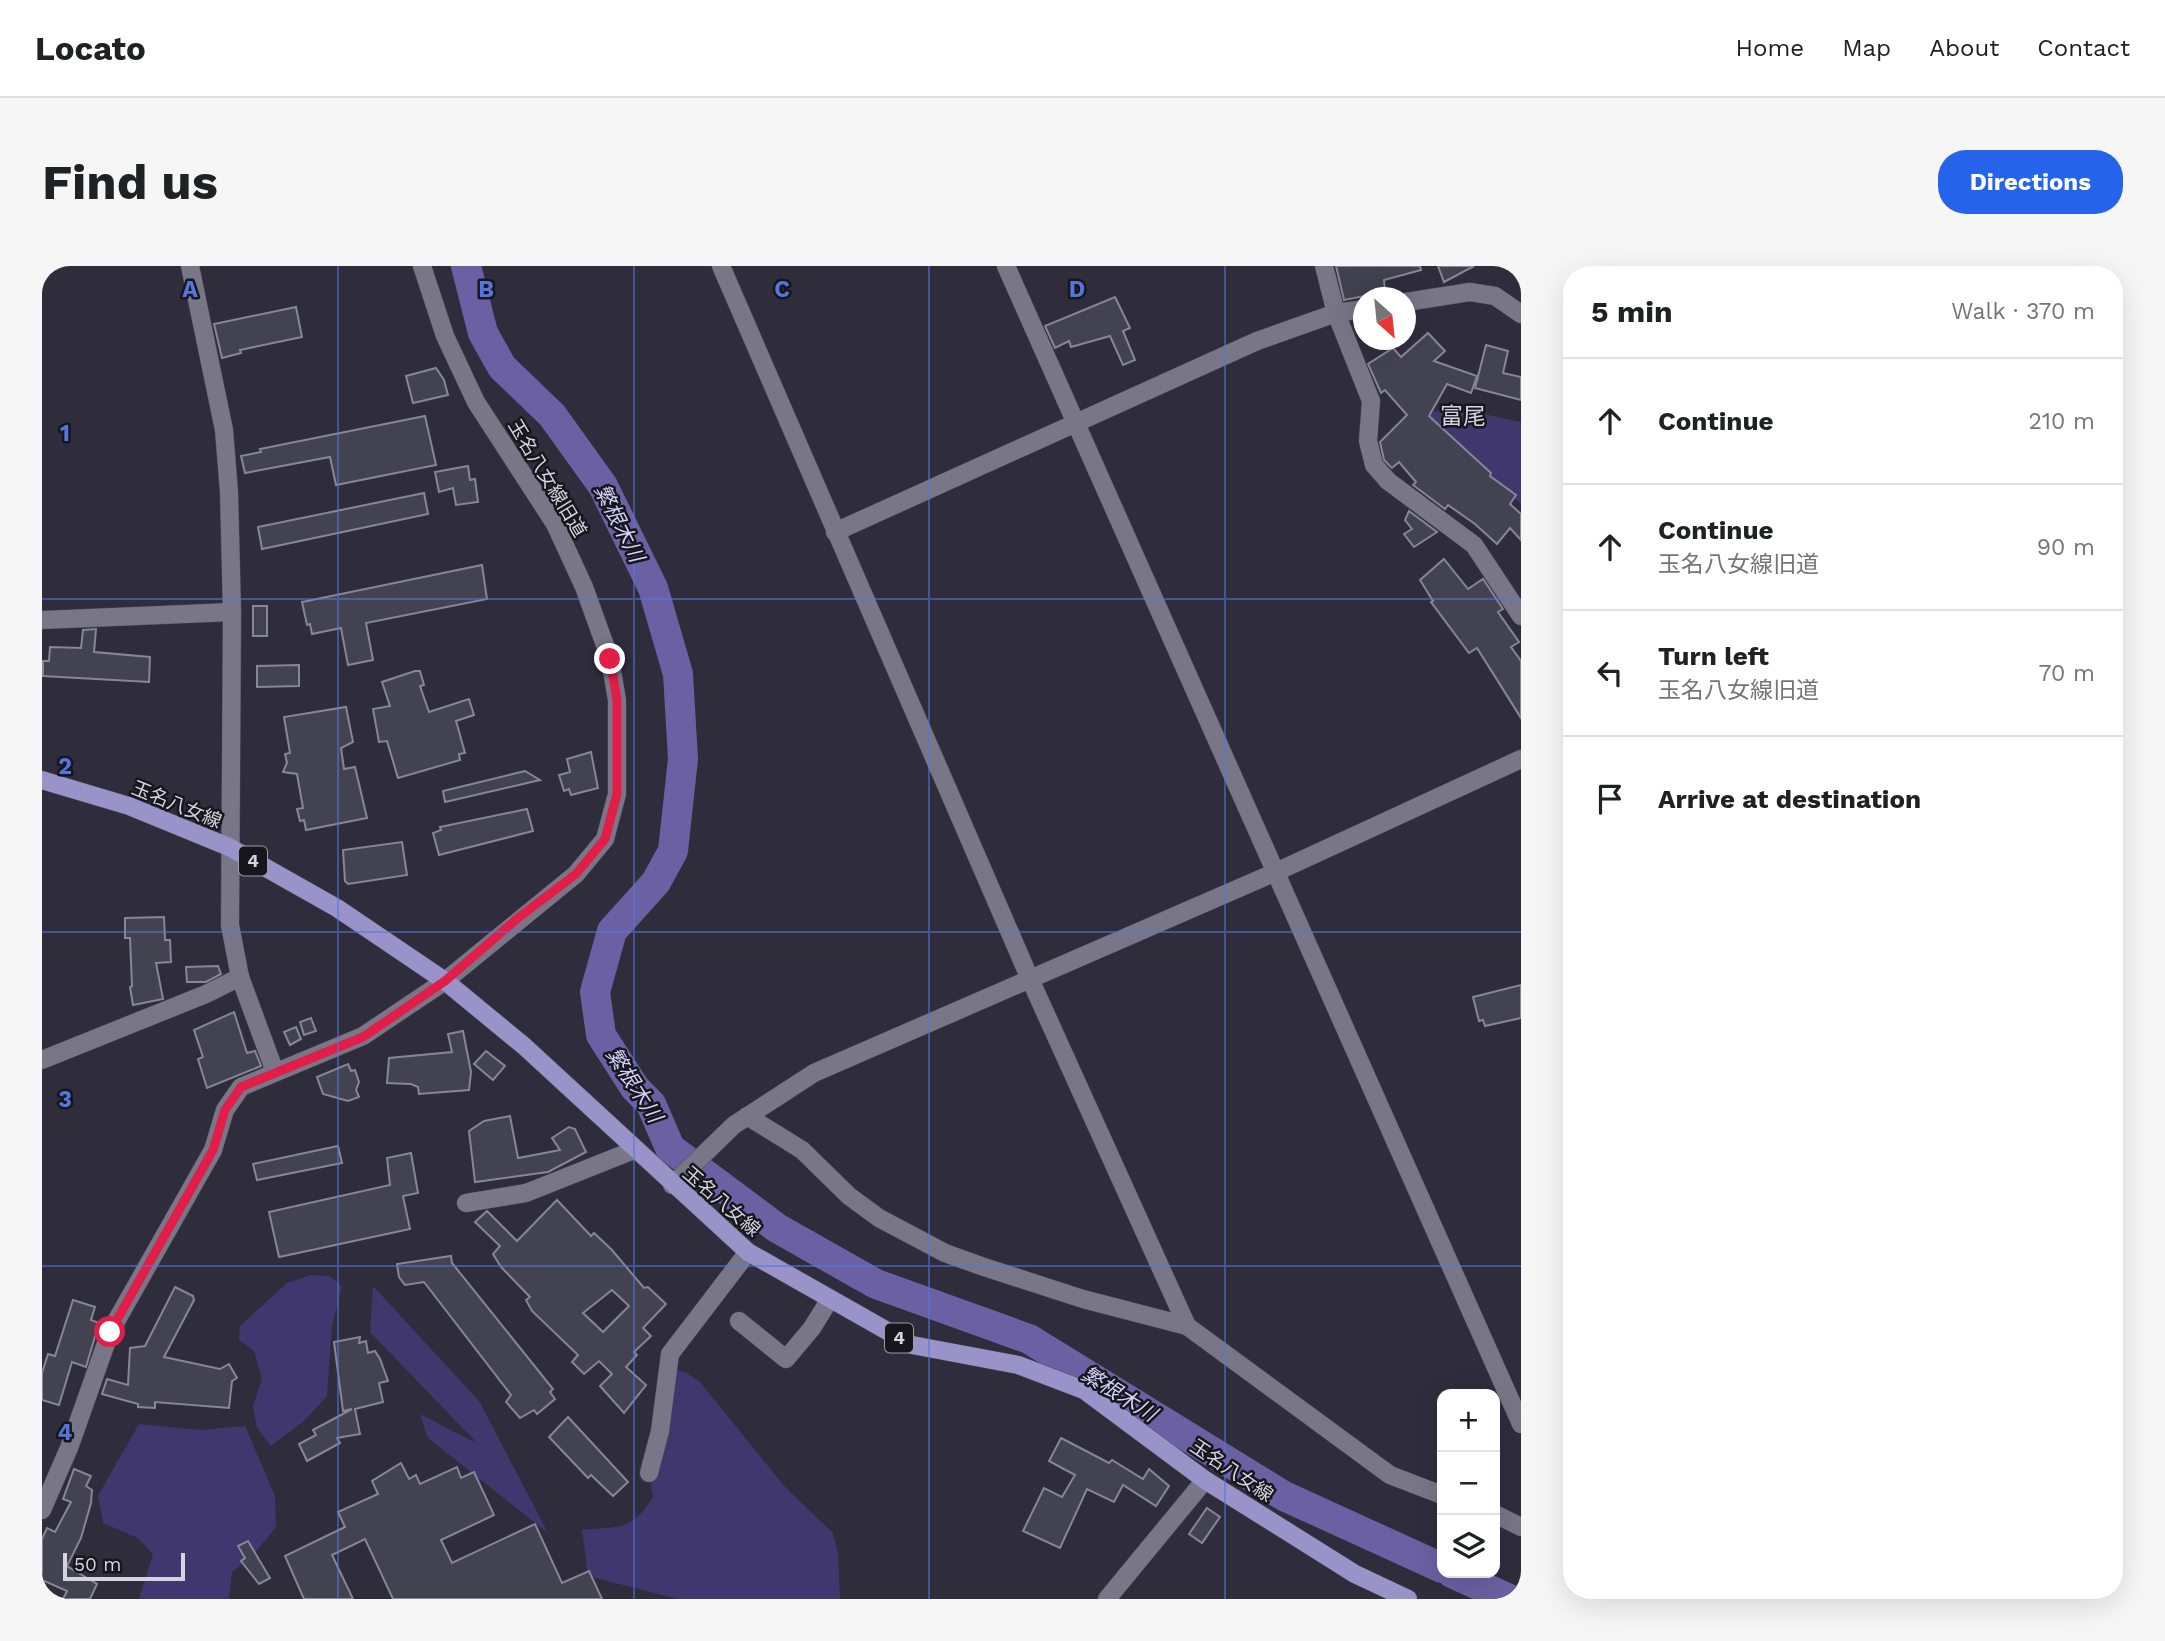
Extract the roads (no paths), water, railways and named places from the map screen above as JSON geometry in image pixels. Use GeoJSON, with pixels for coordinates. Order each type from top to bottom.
{"type":"FeatureCollection","features":[{"type":"Feature","properties":{"kind":"main road","name":"玉名八女線"},"geometry":{"type":"LineString","coordinates":[[42,780],[129,806],[229,847],[337,908],[445,981],[524,1046],[634,1150],[679,1180],[748,1252],[912,1345],[1018,1365],[1084,1390],[1205,1480],[1355,1574],[1408,1599]]}},
{"type":"Feature","properties":{"kind":"street"},"geometry":{"type":"LineString","coordinates":[[190,266],[225,430],[232,612],[230,925],[240,977],[275,1073]]}},
{"type":"Feature","properties":{"kind":"street","name":"玉名八女線旧道"},"geometry":{"type":"LineString","coordinates":[[42,1510],[69,1448],[110,1332],[213,1150],[225,1110],[241,1087],[363,1037],[445,981],[518,918],[576,874],[605,839],[617,794],[617,700],[610,659],[584,587],[555,524],[476,402],[445,336],[422,266]]}},
{"type":"Feature","properties":{"kind":"street"},"geometry":{"type":"LineString","coordinates":[[721,266],[1030,979],[1187,1326]]}},
{"type":"Feature","properties":{"kind":"street"},"geometry":{"type":"LineString","coordinates":[[1006,266],[1521,1424]]}},
{"type":"Feature","properties":{"kind":"street"},"geometry":{"type":"LineString","coordinates":[[1324,266],[1336,313],[1371,401],[1368,441],[1374,466],[1388,481],[1474,545],[1521,616]]}},
{"type":"Feature","properties":{"kind":"street"},"geometry":{"type":"LineString","coordinates":[[1416,300],[1470,292],[1495,296],[1521,314]]}},
{"type":"Feature","properties":{"kind":"street"},"geometry":{"type":"LineString","coordinates":[[835,532],[1257,341],[1336,313],[1353,310]]}},
{"type":"Feature","properties":{"kind":"street"},"geometry":{"type":"LineString","coordinates":[[42,620],[232,612]]}},
{"type":"Feature","properties":{"kind":"street"},"geometry":{"type":"LineString","coordinates":[[679,1180],[740,1120],[814,1073],[1276,872],[1521,759]]}},
{"type":"Feature","properties":{"kind":"street"},"geometry":{"type":"LineString","coordinates":[[42,1060],[206,994],[240,977]]}},
{"type":"Feature","properties":{"kind":"street"},"geometry":{"type":"LineString","coordinates":[[740,1120],[802,1150],[849,1196],[879,1218],[945,1253],[1083,1299],[1187,1326],[1390,1475],[1437,1493]]}},
{"type":"Feature","properties":{"kind":"street"},"geometry":{"type":"LineString","coordinates":[[466,1203],[526,1193],[634,1150]]}},
{"type":"Feature","properties":{"kind":"street"},"geometry":{"type":"LineString","coordinates":[[649,1473],[660,1431],[670,1354],[748,1252]]}},
{"type":"Feature","properties":{"kind":"street"},"geometry":{"type":"LineString","coordinates":[[739,1321],[786,1359],[812,1328],[830,1299]]}},
{"type":"Feature","properties":{"kind":"street"},"geometry":{"type":"LineString","coordinates":[[1107,1599],[1205,1480]]}},
{"type":"Feature","properties":{"kind":"street"},"geometry":{"type":"LineString","coordinates":[[1497,1515],[1521,1527]]}},
{"type":"Feature","properties":{"kind":"waterway","name":"繁根木川"},"geometry":{"type":"LineString","coordinates":[[466,266],[483,333],[502,367],[552,415],[603,486],[653,588],[678,674],[683,759],[673,851],[656,882],[612,931],[595,992],[601,1035],[635,1088],[651,1104],[670,1148],[777,1228],[876,1284],[1029,1339],[1284,1496],[1437,1566]]}},
{"type":"Feature","properties":{"kind":"waterway","name":"繁根木川"},"geometry":{"type":"LineString","coordinates":[[1463,1578],[1509,1599]]}},
{"type":"Feature","properties":{"kind":"district","name":"富尾"},"geometry":{"type":"Point","coordinates":[1463,416]}}]}
